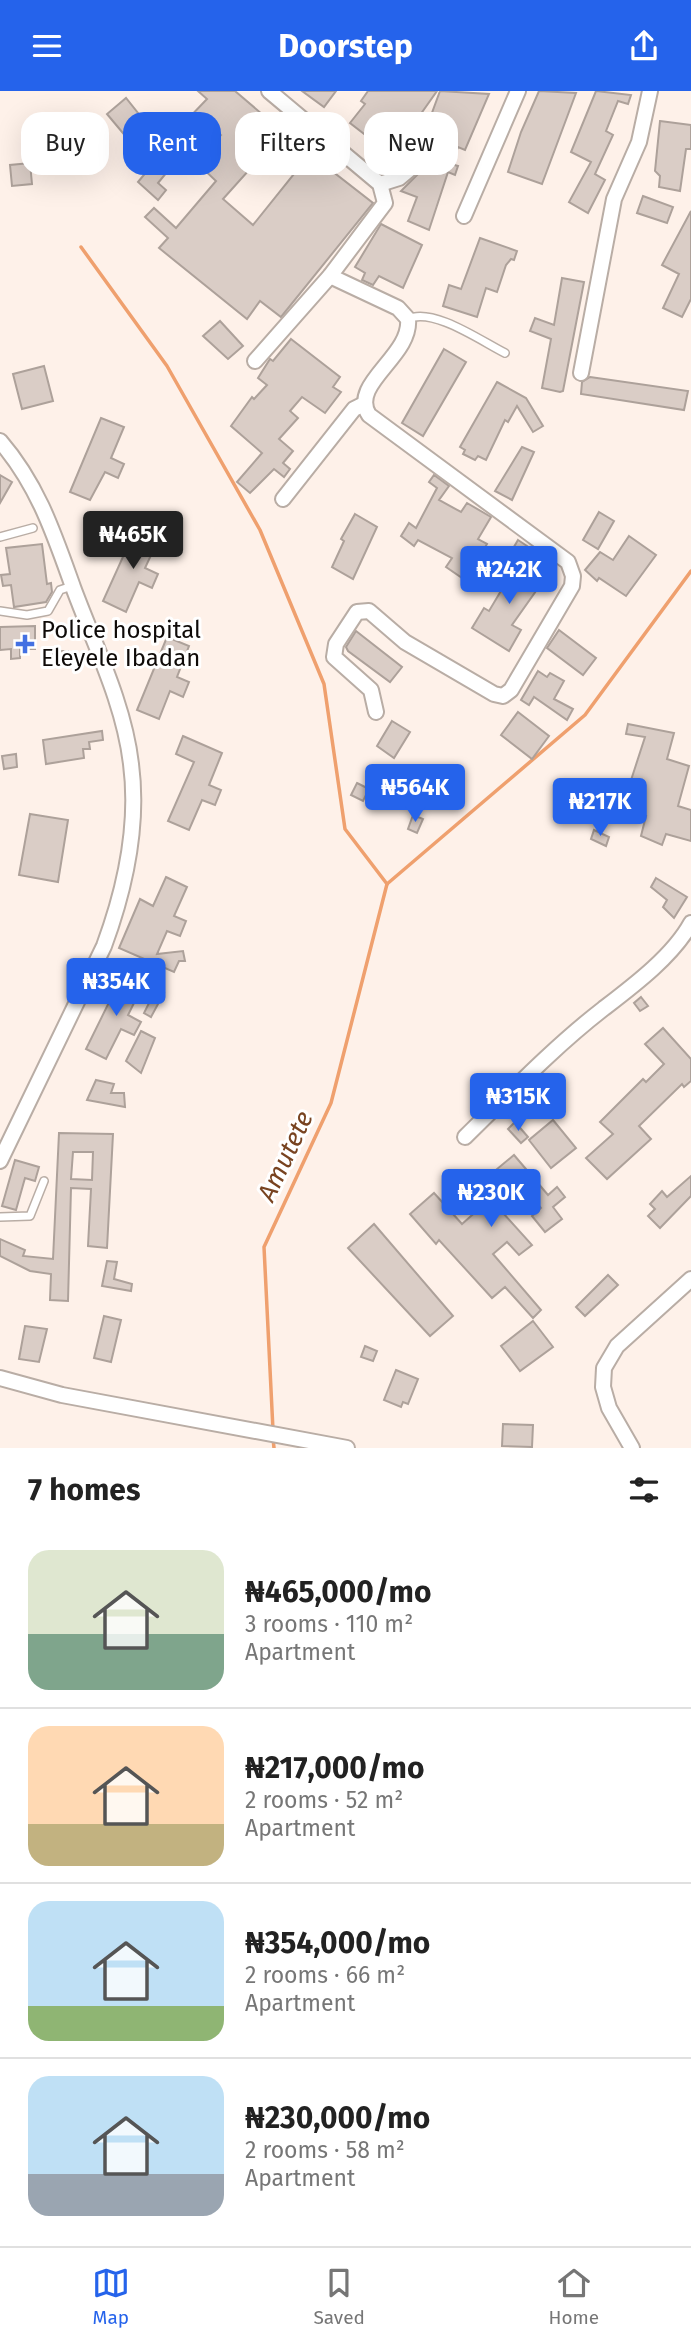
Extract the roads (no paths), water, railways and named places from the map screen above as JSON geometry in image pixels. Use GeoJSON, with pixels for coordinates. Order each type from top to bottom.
{"type":"FeatureCollection","features":[{"type":"Feature","properties":{"kind":"street"},"geometry":{"type":"LineString","coordinates":[[255,361],[330,276],[385,203],[380,184],[271,96],[269,91]]}},
{"type":"Feature","properties":{"kind":"street"},"geometry":{"type":"LineString","coordinates":[[464,216],[518,91]]}},
{"type":"Feature","properties":{"kind":"street"},"geometry":{"type":"LineString","coordinates":[[581,373],[614,199],[639,142],[650,91]]}},
{"type":"Feature","properties":{"kind":"street"},"geometry":{"type":"LineString","coordinates":[[380,184],[403,175]]}},
{"type":"Feature","properties":{"kind":"street"},"geometry":{"type":"LineString","coordinates":[[330,276],[398,308],[408,319],[408,333],[402,345],[368,389],[364,404],[372,418],[568,562],[573,576],[572,586],[511,690],[503,696],[494,694],[405,642],[369,611],[357,612],[336,644],[334,657],[371,690],[376,712]]}},
{"type":"Feature","properties":{"kind":"street"},"geometry":{"type":"LineString","coordinates":[[283,499],[354,409],[364,404]]}},
{"type":"Feature","properties":{"kind":"street"},"geometry":{"type":"LineString","coordinates":[[0,441],[16,460],[45,510],[128,745],[132,792],[123,888],[104,946],[0,1161]]}},
{"type":"Feature","properties":{"kind":"street"},"geometry":{"type":"LineString","coordinates":[[465,1137],[565,1042],[631,990],[691,923]]}},
{"type":"Feature","properties":{"kind":"street"},"geometry":{"type":"LineString","coordinates":[[633,1447],[608,1408],[603,1387],[604,1368],[617,1346],[691,1279]]}},
{"type":"Feature","properties":{"kind":"street"},"geometry":{"type":"LineString","coordinates":[[0,1378],[62,1395],[167,1412],[242,1430],[347,1448]]}},
{"type":"Feature","properties":{"kind":"lane"},"geometry":{"type":"LineString","coordinates":[[408,319],[420,315],[436,318],[505,353]]}},
{"type":"Feature","properties":{"kind":"lane"},"geometry":{"type":"LineString","coordinates":[[0,537],[33,528]]}},
{"type":"Feature","properties":{"kind":"lane"},"geometry":{"type":"LineString","coordinates":[[0,611],[27,615],[48,611],[60,590],[73,586]]}},
{"type":"Feature","properties":{"kind":"lane"},"geometry":{"type":"LineString","coordinates":[[0,1217],[30,1216],[44,1181]]}},
{"type":"Feature","properties":{"kind":"waterway"},"geometry":{"type":"LineString","coordinates":[[81,247],[167,366],[260,530],[324,684],[345,829],[387,884]]}},
{"type":"Feature","properties":{"kind":"waterway"},"geometry":{"type":"LineString","coordinates":[[387,884],[585,715],[691,571]]}},
{"type":"Feature","properties":{"kind":"waterway","name":"Amutete"},"geometry":{"type":"LineString","coordinates":[[273,1430],[264,1247],[331,1103],[387,884]]}},
{"type":"Feature","properties":{"kind":"waterway","name":"Amutete"},"geometry":{"type":"LineString","coordinates":[[273,1438],[274,1448]]}},
{"type":"Feature","properties":{"kind":"place","name":"Police hospital Eleyele Ibadan"},"geometry":{"type":"Point","coordinates":[25,644]}}]}
